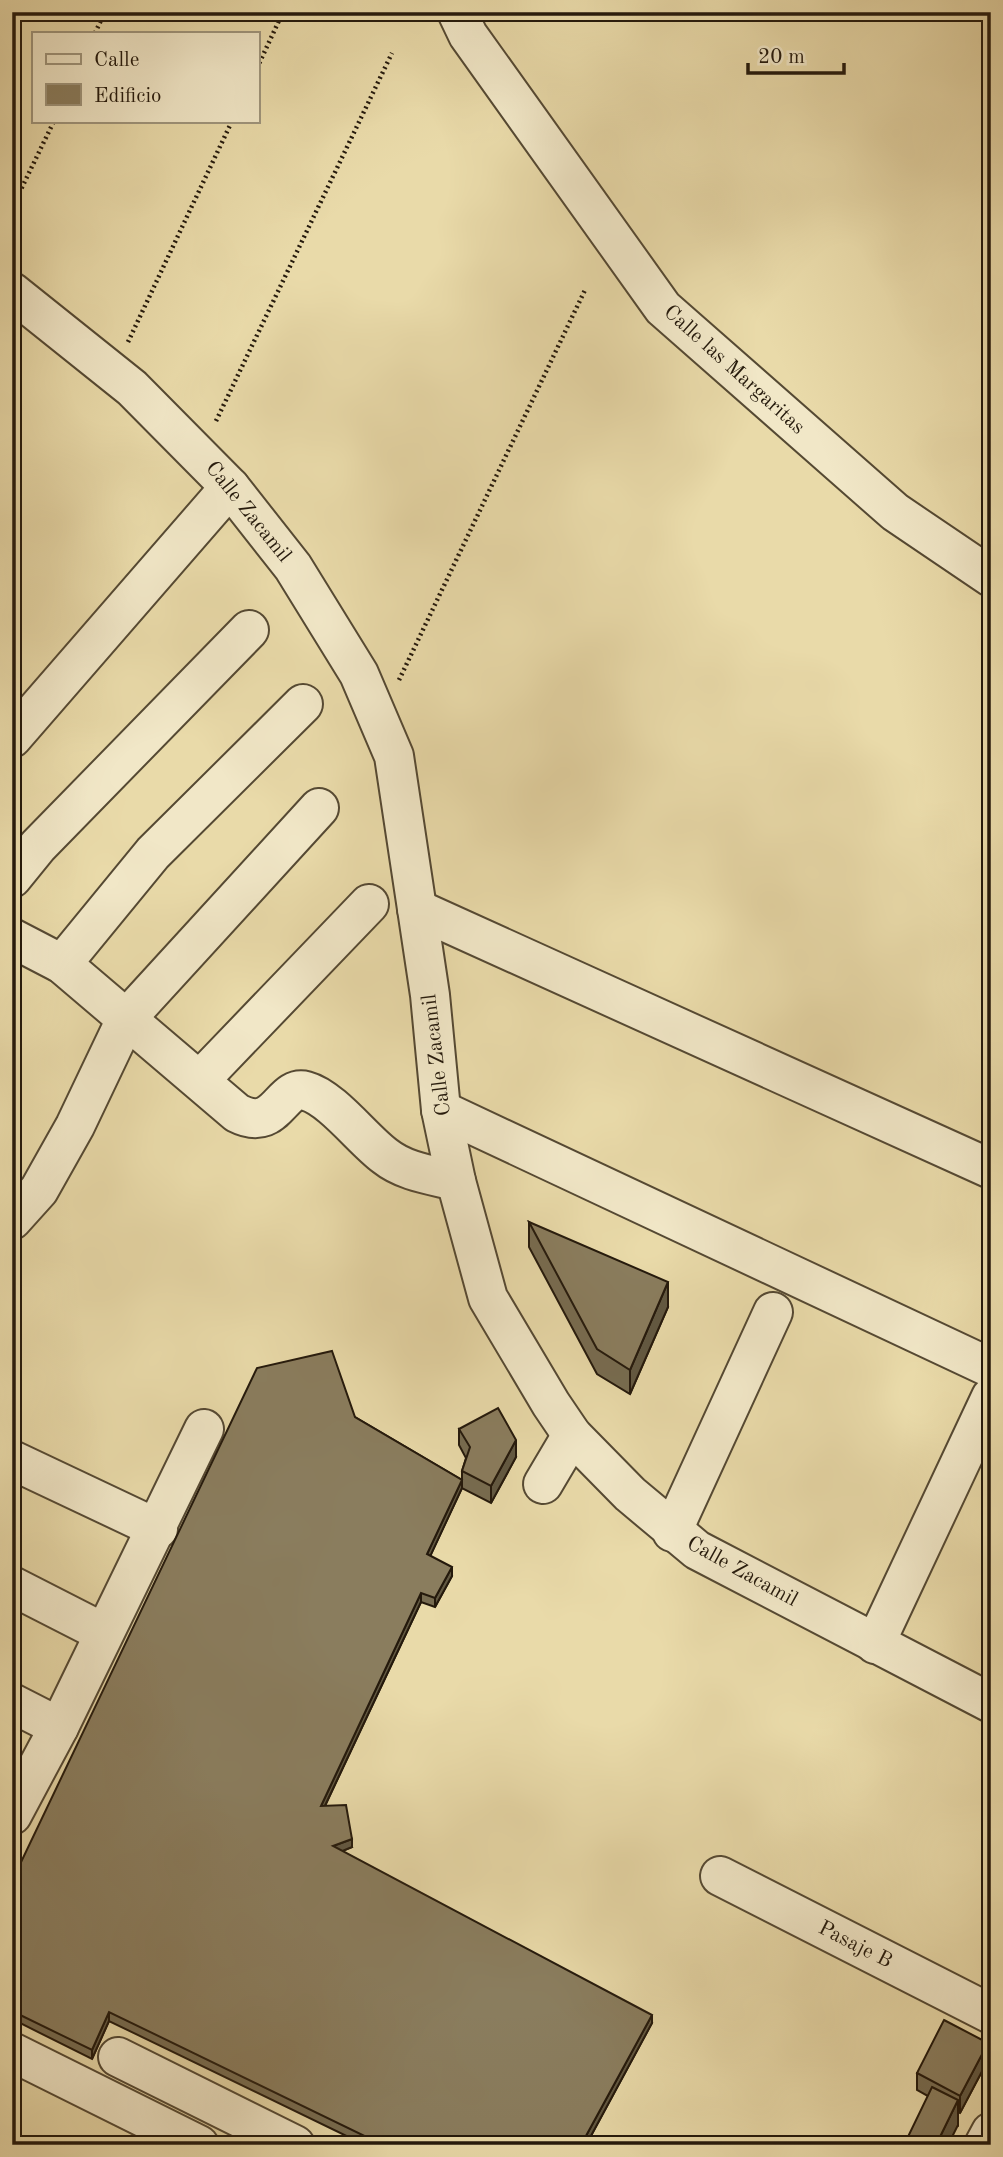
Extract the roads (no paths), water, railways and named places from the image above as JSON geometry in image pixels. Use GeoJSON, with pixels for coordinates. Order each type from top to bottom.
{"type":"FeatureCollection","features":[{"type":"Feature","properties":{"kind":"street","name":"Calle las Margaritas"},"geometry":{"type":"LineString","coordinates":[[457,12],[468,35],[663,309],[895,512],[991,577]]}},
{"type":"Feature","properties":{"kind":"street","name":"Calle Zacamil"},"geometry":{"type":"LineString","coordinates":[[12,292],[132,388],[230,487],[293,568],[359,674],[394,756],[430,995],[441,1110],[456,1181],[488,1298],[572,1435],[630,1494],[672,1532],[697,1550],[991,1703]]}},
{"type":"Feature","properties":{"kind":"street"},"geometry":{"type":"LineString","coordinates":[[12,738],[230,487]]}},
{"type":"Feature","properties":{"kind":"street"},"geometry":{"type":"LineString","coordinates":[[12,878],[38,846],[249,630]]}},
{"type":"Feature","properties":{"kind":"street"},"geometry":{"type":"LineString","coordinates":[[62,964],[153,853],[303,704]]}},
{"type":"Feature","properties":{"kind":"street"},"geometry":{"type":"LineString","coordinates":[[12,1220],[39,1191],[75,1126],[126,1019],[320,808]]}},
{"type":"Feature","properties":{"kind":"street"},"geometry":{"type":"LineString","coordinates":[[200,1080],[369,905]]}},
{"type":"Feature","properties":{"kind":"street"},"geometry":{"type":"LineString","coordinates":[[417,909],[991,1169]]}},
{"type":"Feature","properties":{"kind":"street"},"geometry":{"type":"LineString","coordinates":[[12,938],[62,964],[237,1113],[251,1120],[264,1119],[296,1091],[305,1090],[320,1098],[387,1158],[408,1169],[456,1181]]}},
{"type":"Feature","properties":{"kind":"street"},"geometry":{"type":"LineString","coordinates":[[441,1110],[991,1368]]}},
{"type":"Feature","properties":{"kind":"street"},"geometry":{"type":"LineString","coordinates":[[672,1532],[773,1312]]}},
{"type":"Feature","properties":{"kind":"street"},"geometry":{"type":"LineString","coordinates":[[875,1644],[991,1396]]}},
{"type":"Feature","properties":{"kind":"street"},"geometry":{"type":"LineString","coordinates":[[12,1815],[158,1529],[204,1429]]}},
{"type":"Feature","properties":{"kind":"street"},"geometry":{"type":"LineString","coordinates":[[544,1483],[572,1435]]}},
{"type":"Feature","properties":{"kind":"street"},"geometry":{"type":"LineString","coordinates":[[12,1460],[158,1529]]}},
{"type":"Feature","properties":{"kind":"street"},"geometry":{"type":"LineString","coordinates":[[12,1586],[104,1633]]}},
{"type":"Feature","properties":{"kind":"street"},"geometry":{"type":"LineString","coordinates":[[12,1703],[59,1727]]}},
{"type":"Feature","properties":{"kind":"street","name":"Pasaje B"},"geometry":{"type":"LineString","coordinates":[[720,1876],[991,2014]]}},
{"type":"Feature","properties":{"kind":"street"},"geometry":{"type":"LineString","coordinates":[[12,2052],[199,2145]]}},
{"type":"Feature","properties":{"kind":"street"},"geometry":{"type":"LineString","coordinates":[[118,2057],[276,2141]]}},
{"type":"Feature","properties":{"kind":"street"},"geometry":{"type":"LineString","coordinates":[[984,2145],[991,2132]]}}]}
